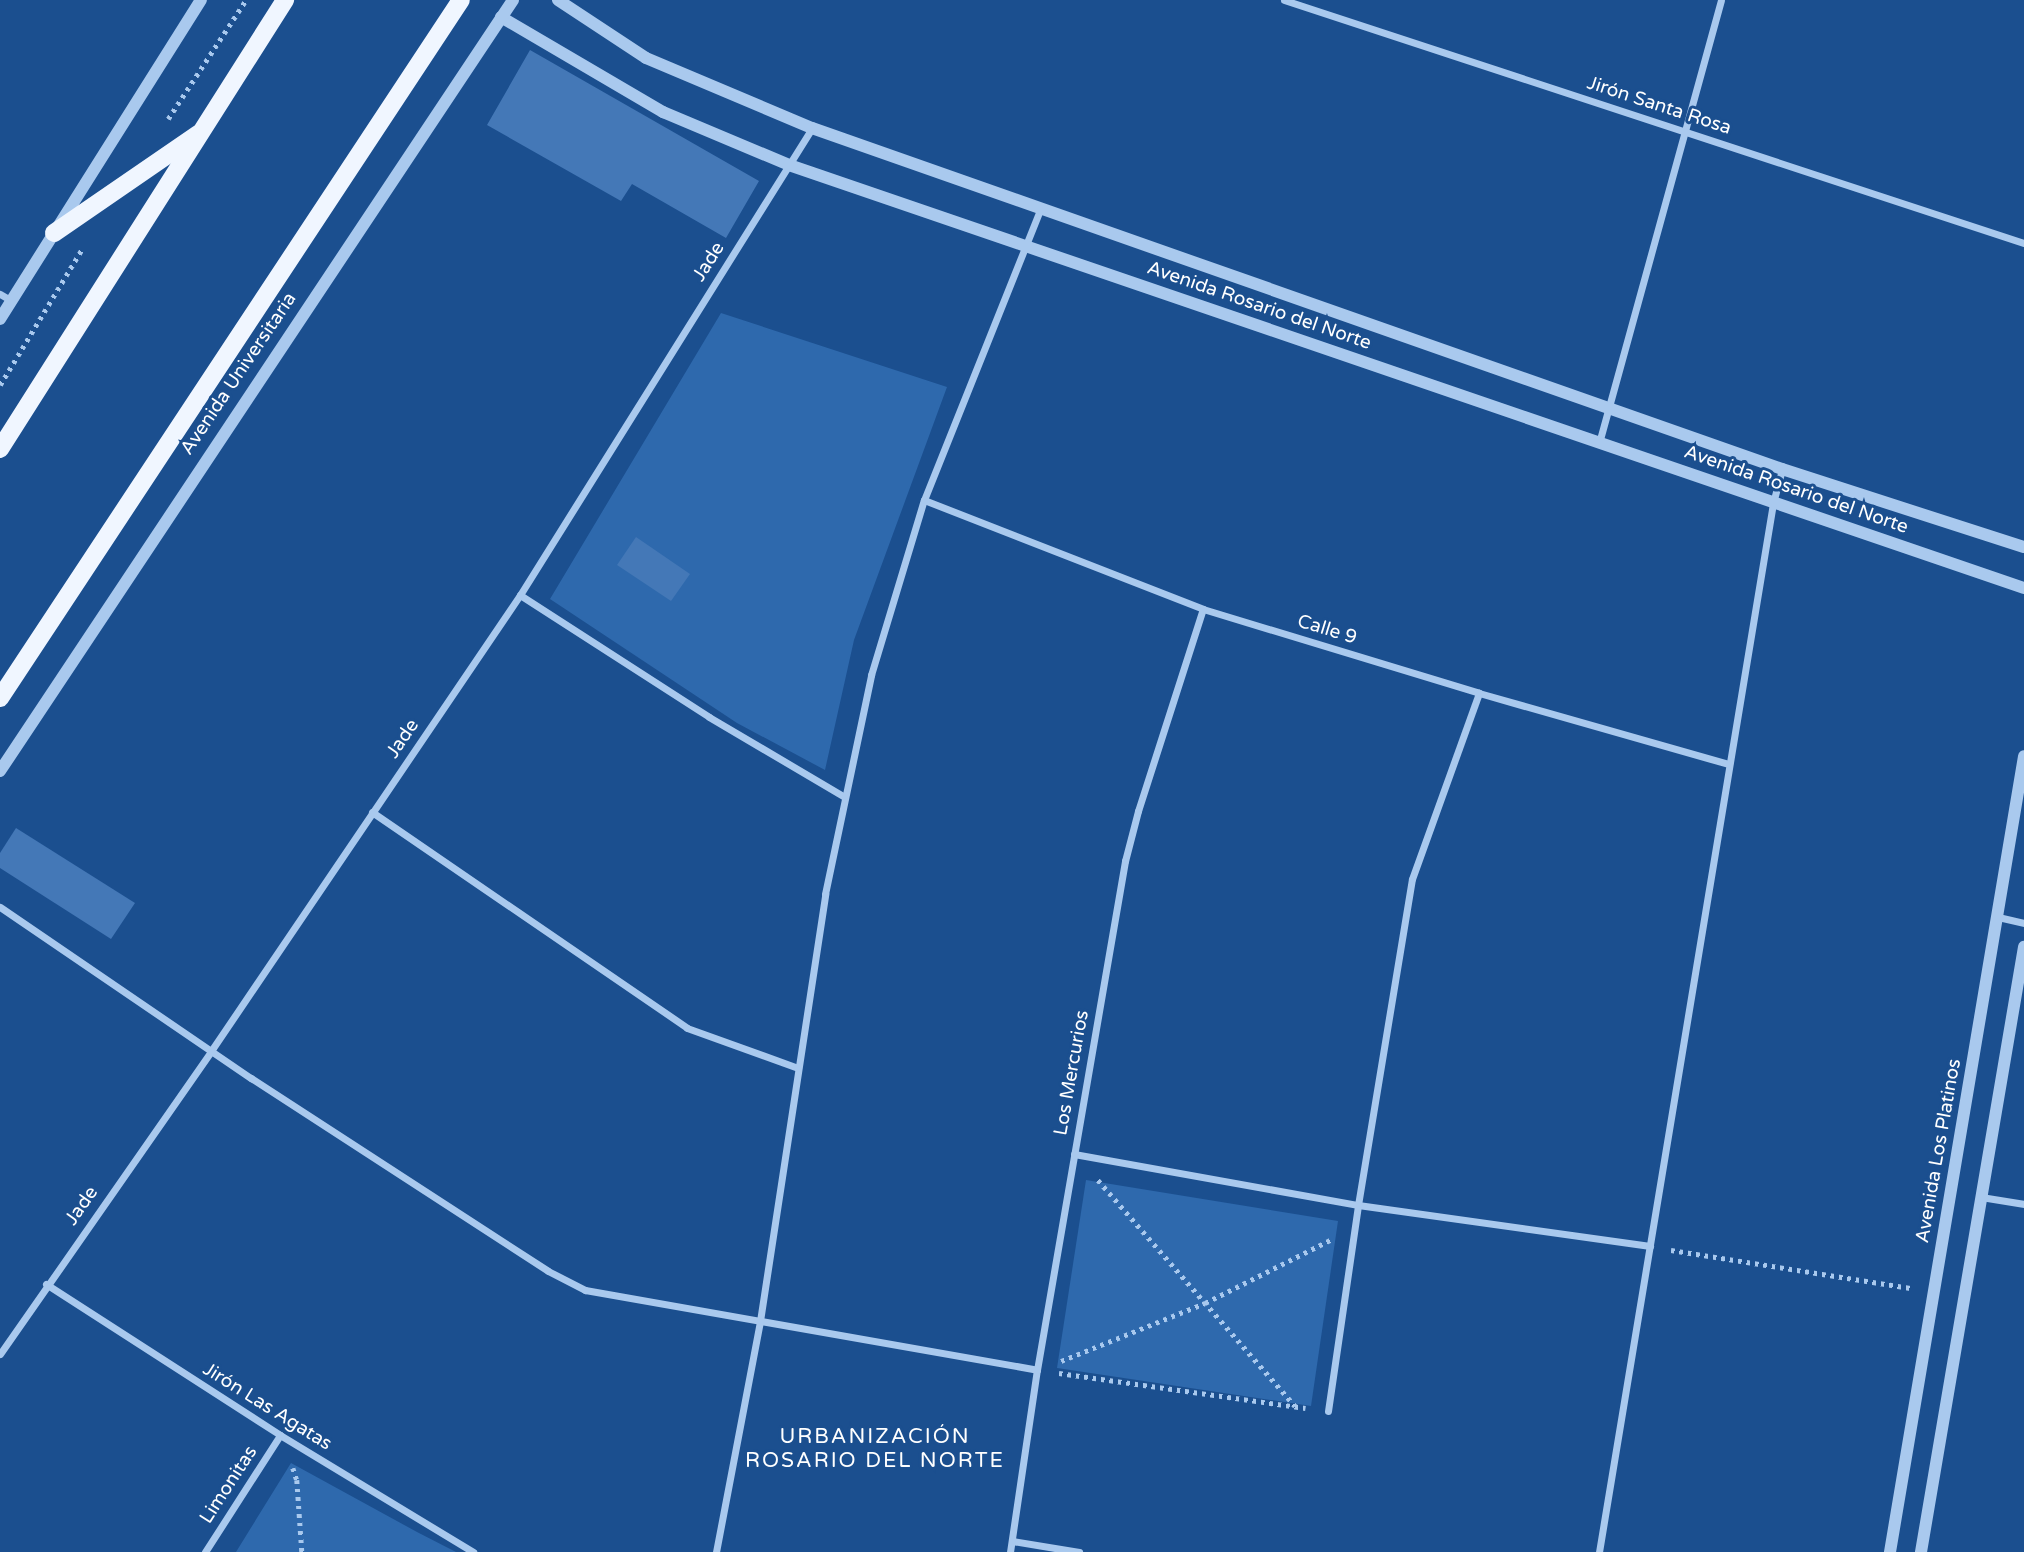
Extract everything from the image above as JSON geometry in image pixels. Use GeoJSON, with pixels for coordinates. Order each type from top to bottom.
{"type":"FeatureCollection","features":[{"type":"Feature","properties":{"kind":"main road"},"geometry":{"type":"LineString","coordinates":[[0,449],[285,0]]}},
{"type":"Feature","properties":{"kind":"main road","name":"Avenida Universitaria"},"geometry":{"type":"LineString","coordinates":[[0,698],[461,0]]}},
{"type":"Feature","properties":{"kind":"main road"},"geometry":{"type":"LineString","coordinates":[[54,233],[204,130]]}},
{"type":"Feature","properties":{"kind":"street"},"geometry":{"type":"LineString","coordinates":[[0,319],[201,0]]}},
{"type":"Feature","properties":{"kind":"street","name":"Avenida Universitaria"},"geometry":{"type":"LineString","coordinates":[[0,771],[513,0]]}},
{"type":"Feature","properties":{"kind":"street","name":"Avenida Rosario del Norte"},"geometry":{"type":"LineString","coordinates":[[558,0],[646,58],[812,128],[1782,469],[2024,547]]}},
{"type":"Feature","properties":{"kind":"street","name":"Jirón Santa Rosa"},"geometry":{"type":"LineString","coordinates":[[1284,0],[2024,243]]}},
{"type":"Feature","properties":{"kind":"street"},"geometry":{"type":"LineString","coordinates":[[1599,443],[1683,130],[1721,0]]}},
{"type":"Feature","properties":{"kind":"street","name":"Avenida Rosario del Norte"},"geometry":{"type":"LineString","coordinates":[[501,17],[663,112],[789,165],[2024,588]]}},
{"type":"Feature","properties":{"kind":"street","name":"Jade"},"geometry":{"type":"LineString","coordinates":[[0,1354],[46,1284],[211,1051],[520,595],[812,128]]}},
{"type":"Feature","properties":{"kind":"street"},"geometry":{"type":"LineString","coordinates":[[716,1552],[760,1321],[843,796],[871,675],[924,500],[1040,210]]}},
{"type":"Feature","properties":{"kind":"street"},"geometry":{"type":"LineString","coordinates":[[0,294],[12,301]]}},
{"type":"Feature","properties":{"kind":"street"},"geometry":{"type":"LineString","coordinates":[[1599,1552],[1773,503],[1782,469]]}},
{"type":"Feature","properties":{"kind":"street","name":"Calle 9"},"geometry":{"type":"LineString","coordinates":[[924,500],[1203,609],[1479,693],[1729,764]]}},
{"type":"Feature","properties":{"kind":"street"},"geometry":{"type":"LineString","coordinates":[[520,595],[709,717],[843,796]]}},
{"type":"Feature","properties":{"kind":"street","name":"Los Mercurios"},"geometry":{"type":"LineString","coordinates":[[1010,1552],[1037,1370],[1125,861],[1138,811],[1203,609]]}},
{"type":"Feature","properties":{"kind":"street"},"geometry":{"type":"LineString","coordinates":[[1328,1411],[1354,1228],[1412,879],[1479,693]]}},
{"type":"Feature","properties":{"kind":"street","name":"Avenida Los Platinos"},"geometry":{"type":"LineString","coordinates":[[1890,1552],[2024,756]]}},
{"type":"Feature","properties":{"kind":"street"},"geometry":{"type":"LineString","coordinates":[[372,812],[687,1028],[798,1068]]}},
{"type":"Feature","properties":{"kind":"street"},"geometry":{"type":"LineString","coordinates":[[0,907],[211,1051],[548,1271],[585,1290],[1037,1370]]}},
{"type":"Feature","properties":{"kind":"street"},"geometry":{"type":"LineString","coordinates":[[1998,917],[2024,922]]}},
{"type":"Feature","properties":{"kind":"street"},"geometry":{"type":"LineString","coordinates":[[1921,1552],[2024,947]]}},
{"type":"Feature","properties":{"kind":"street"},"geometry":{"type":"LineString","coordinates":[[1074,1154],[1358,1205],[1650,1246]]}},
{"type":"Feature","properties":{"kind":"street"},"geometry":{"type":"LineString","coordinates":[[1981,1197],[2024,1204]]}},
{"type":"Feature","properties":{"kind":"street","name":"Jirón Las Agatas"},"geometry":{"type":"LineString","coordinates":[[46,1284],[280,1435],[473,1552]]}},
{"type":"Feature","properties":{"kind":"street","name":"Limonitas"},"geometry":{"type":"LineString","coordinates":[[205,1552],[280,1435]]}},
{"type":"Feature","properties":{"kind":"street"},"geometry":{"type":"LineString","coordinates":[[1012,1541],[1079,1552]]}},
{"type":"Feature","properties":{"kind":"path"},"geometry":{"type":"LineString","coordinates":[[1074,1154],[1295,1406]]}},
{"type":"Feature","properties":{"kind":"path"},"geometry":{"type":"LineString","coordinates":[[1037,1370],[1205,1303],[1354,1228]]}},
{"type":"Feature","properties":{"kind":"path"},"geometry":{"type":"LineString","coordinates":[[1650,1246],[1934,1291]]}},
{"type":"Feature","properties":{"kind":"path"},"geometry":{"type":"LineString","coordinates":[[1037,1370],[1328,1411]]}},
{"type":"Feature","properties":{"kind":"path"},"geometry":{"type":"LineString","coordinates":[[280,1435],[298,1480],[302,1552]]}},
{"type":"Feature","properties":{"kind":"shaded area"},"geometry":{"type":"Polygon","coordinates":[[[721,313],[947,387],[854,640],[825,770],[737,723],[550,599],[721,313]]]}},
{"type":"Feature","properties":{"kind":"shaded area"},"geometry":{"type":"Polygon","coordinates":[[[1086,1180],[1338,1221],[1311,1406],[1057,1368],[1086,1180]]]}},
{"type":"Feature","properties":{"kind":"shaded area"},"geometry":{"type":"Polygon","coordinates":[[[291,1463],[417,1532],[456,1552],[236,1552],[291,1463]]]}},
{"type":"Feature","properties":{"kind":"building"},"geometry":{"type":"Polygon","coordinates":[[[530,50],[759,181],[726,238],[632,184],[621,201],[487,125],[530,50]]]}},
{"type":"Feature","properties":{"kind":"building"},"geometry":{"type":"Polygon","coordinates":[[[636,537],[690,574],[671,601],[617,565],[636,537]]]}},
{"type":"Feature","properties":{"kind":"building"},"geometry":{"type":"Polygon","coordinates":[[[16,828],[135,903],[111,939],[0,868],[0,853],[16,828]]]}},
{"type":"Feature","properties":{"kind":"district","name":"URBANIZACIÓN ROSARIO DEL NORTE"},"geometry":{"type":"Point","coordinates":[875,1449]}}]}
